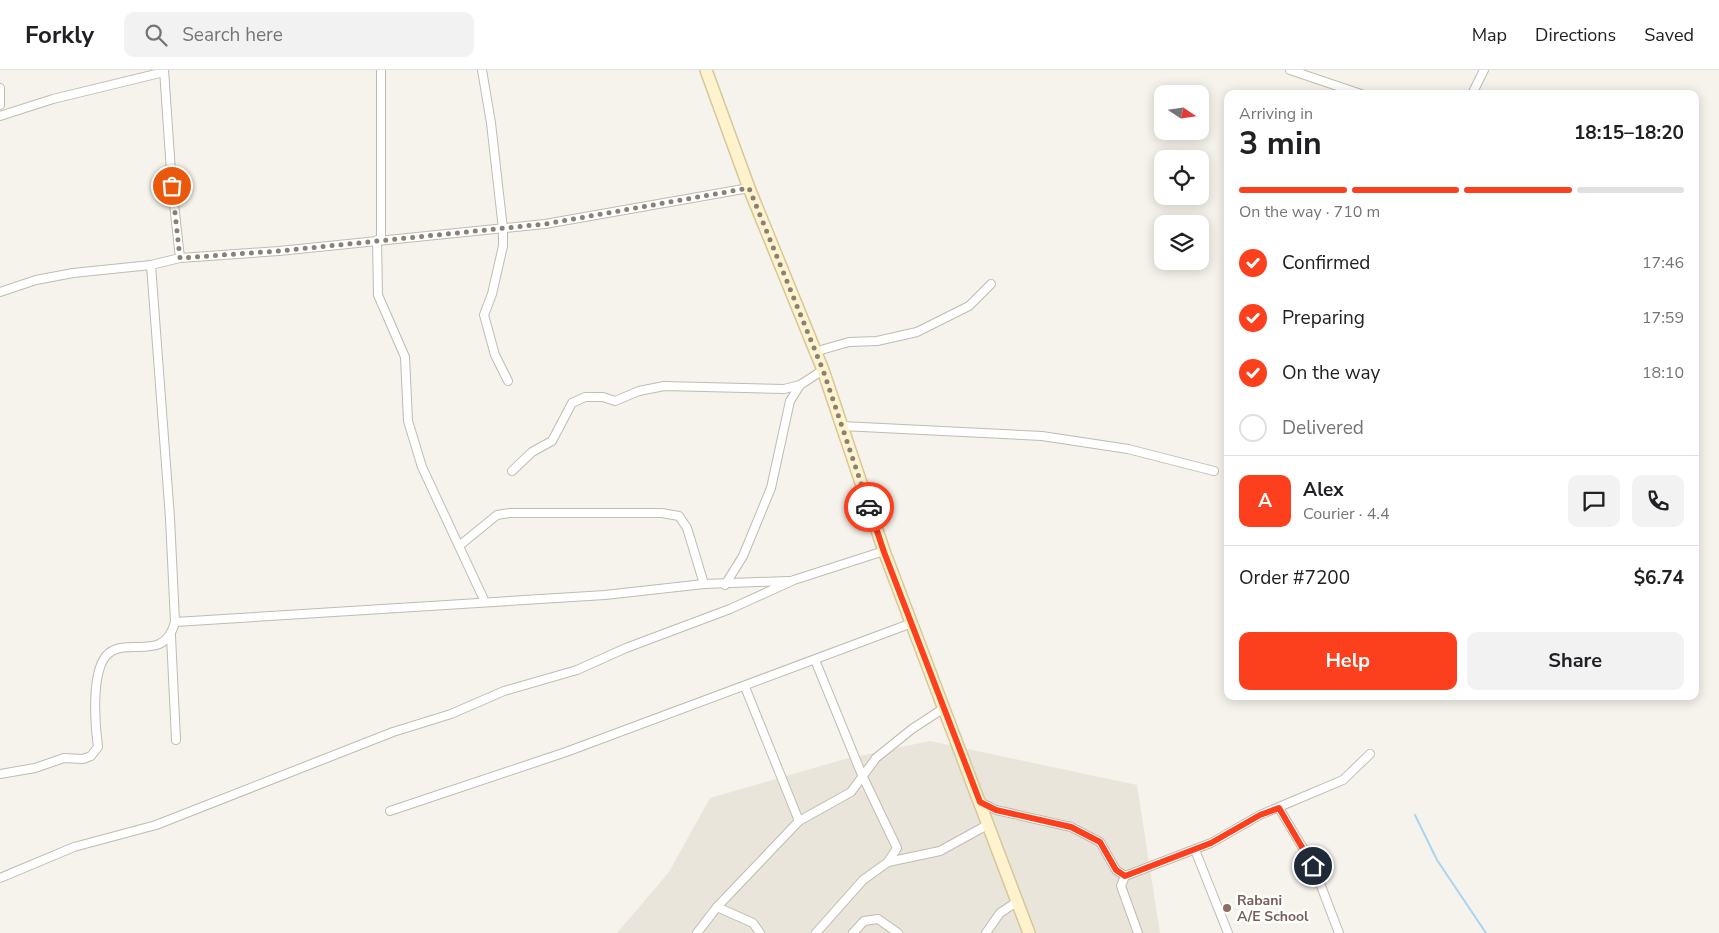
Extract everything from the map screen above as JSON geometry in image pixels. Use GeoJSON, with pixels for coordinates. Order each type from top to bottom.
{"type":"FeatureCollection","features":[{"type":"Feature","properties":{"kind":"main road"},"geometry":{"type":"LineString","coordinates":[[706,70],[749,188],[814,352],[823,370],[884,552],[1029,933]]}},
{"type":"Feature","properties":{"kind":"street"},"geometry":{"type":"LineString","coordinates":[[381,70],[378,295],[404,357],[408,421],[422,467],[485,602]]}},
{"type":"Feature","properties":{"kind":"street"},"geometry":{"type":"LineString","coordinates":[[482,70],[491,123],[503,229],[503,246],[492,294],[484,315],[495,355],[508,380]]}},
{"type":"Feature","properties":{"kind":"street"},"geometry":{"type":"LineString","coordinates":[[1290,70],[1349,90]]}},
{"type":"Feature","properties":{"kind":"street"},"geometry":{"type":"LineString","coordinates":[[1474,90],[1484,70]]}},
{"type":"Feature","properties":{"kind":"street"},"geometry":{"type":"LineString","coordinates":[[0,116],[53,99],[164,71],[172,186],[180,258]]}},
{"type":"Feature","properties":{"kind":"street"},"geometry":{"type":"LineString","coordinates":[[0,88],[0,105]]}},
{"type":"Feature","properties":{"kind":"street"},"geometry":{"type":"LineString","coordinates":[[0,292],[45,278],[151,265],[180,258],[279,251],[554,223],[749,188]]}},
{"type":"Feature","properties":{"kind":"street"},"geometry":{"type":"LineString","coordinates":[[151,265],[170,518],[174,622],[171,636],[176,740]]}},
{"type":"Feature","properties":{"kind":"street"},"geometry":{"type":"LineString","coordinates":[[814,352],[849,342],[877,341],[918,332],[969,306],[991,284]]}},
{"type":"Feature","properties":{"kind":"street"},"geometry":{"type":"LineString","coordinates":[[512,471],[532,452],[552,441],[572,403],[585,397],[603,397],[615,401],[646,389],[664,386],[784,389],[800,385],[823,370]]}},
{"type":"Feature","properties":{"kind":"street"},"geometry":{"type":"LineString","coordinates":[[725,585],[743,556],[750,535],[771,488],[790,401],[800,385]]}},
{"type":"Feature","properties":{"kind":"street"},"geometry":{"type":"LineString","coordinates":[[842,426],[1042,436],[1128,449],[1214,471]]}},
{"type":"Feature","properties":{"kind":"street"},"geometry":{"type":"LineString","coordinates":[[459,546],[497,515],[662,513],[679,516],[687,528],[704,584]]}},
{"type":"Feature","properties":{"kind":"street"},"geometry":{"type":"LineString","coordinates":[[0,878],[74,847],[156,825],[392,732],[451,714],[504,691],[577,670],[626,648],[730,609],[794,580],[884,552]]}},
{"type":"Feature","properties":{"kind":"street"},"geometry":{"type":"LineString","coordinates":[[174,622],[604,595],[704,584],[725,585],[794,580]]}},
{"type":"Feature","properties":{"kind":"street"},"geometry":{"type":"LineString","coordinates":[[390,812],[575,749],[912,623]]}},
{"type":"Feature","properties":{"kind":"street"},"geometry":{"type":"LineString","coordinates":[[0,774],[35,768],[64,758],[83,759],[92,756],[98,747],[93,715],[100,665],[106,655],[114,650],[162,644],[171,636]]}},
{"type":"Feature","properties":{"kind":"street"},"geometry":{"type":"LineString","coordinates":[[815,660],[862,775],[897,848],[888,862],[863,880],[816,933]]}},
{"type":"Feature","properties":{"kind":"street"},"geometry":{"type":"LineString","coordinates":[[745,687],[799,821]]}},
{"type":"Feature","properties":{"kind":"street"},"geometry":{"type":"LineString","coordinates":[[698,933],[717,908],[799,821],[852,792],[862,775],[876,758],[912,729],[944,708]]}},
{"type":"Feature","properties":{"kind":"street"},"geometry":{"type":"LineString","coordinates":[[1125,876],[1211,843],[1260,815],[1342,780],[1370,754]]}},
{"type":"Feature","properties":{"kind":"street"},"geometry":{"type":"LineString","coordinates":[[980,802],[996,810],[1071,827],[1100,842],[1116,870],[1125,876]]}},
{"type":"Feature","properties":{"kind":"street"},"geometry":{"type":"LineString","coordinates":[[1279,808],[1313,866],[1339,933]]}},
{"type":"Feature","properties":{"kind":"street"},"geometry":{"type":"LineString","coordinates":[[888,862],[940,851],[989,824]]}},
{"type":"Feature","properties":{"kind":"street"},"geometry":{"type":"LineString","coordinates":[[1195,850],[1228,933]]}},
{"type":"Feature","properties":{"kind":"street"},"geometry":{"type":"LineString","coordinates":[[1125,876],[1122,886],[1138,933]]}},
{"type":"Feature","properties":{"kind":"street"},"geometry":{"type":"LineString","coordinates":[[986,933],[1000,913],[1018,901]]}},
{"type":"Feature","properties":{"kind":"street"},"geometry":{"type":"LineString","coordinates":[[717,908],[753,923],[760,933]]}},
{"type":"Feature","properties":{"kind":"street"},"geometry":{"type":"LineString","coordinates":[[853,933],[864,921],[878,920],[898,933]]}},
{"type":"Feature","properties":{"kind":"shaded area"},"geometry":{"type":"Polygon","coordinates":[[[930,741],[1137,785],[1160,933],[617,933],[669,872],[710,798],[845,759],[930,741]]]}},
{"type":"Feature","properties":{"kind":"waterway"},"geometry":{"type":"LineString","coordinates":[[1415,815],[1437,860],[1486,933]]}},
{"type":"Feature","properties":{"kind":"way so far"},"geometry":{"type":"LineString","coordinates":[[172,186],[180,258],[279,251],[452,233],[485,232],[666,204],[749,188],[814,352],[823,370],[869,507]]}},
{"type":"Feature","properties":{"kind":"place","name":"Rabani A/E School"},"geometry":{"type":"Point","coordinates":[1227,908]}},
{"type":"Feature","properties":{"kind":"route"},"geometry":{"type":"LineString","coordinates":[[869,507],[884,552],[980,802],[996,810],[1071,827],[1100,842],[1116,870],[1125,876],[1211,843],[1260,815],[1279,808],[1313,866]]}}]}
